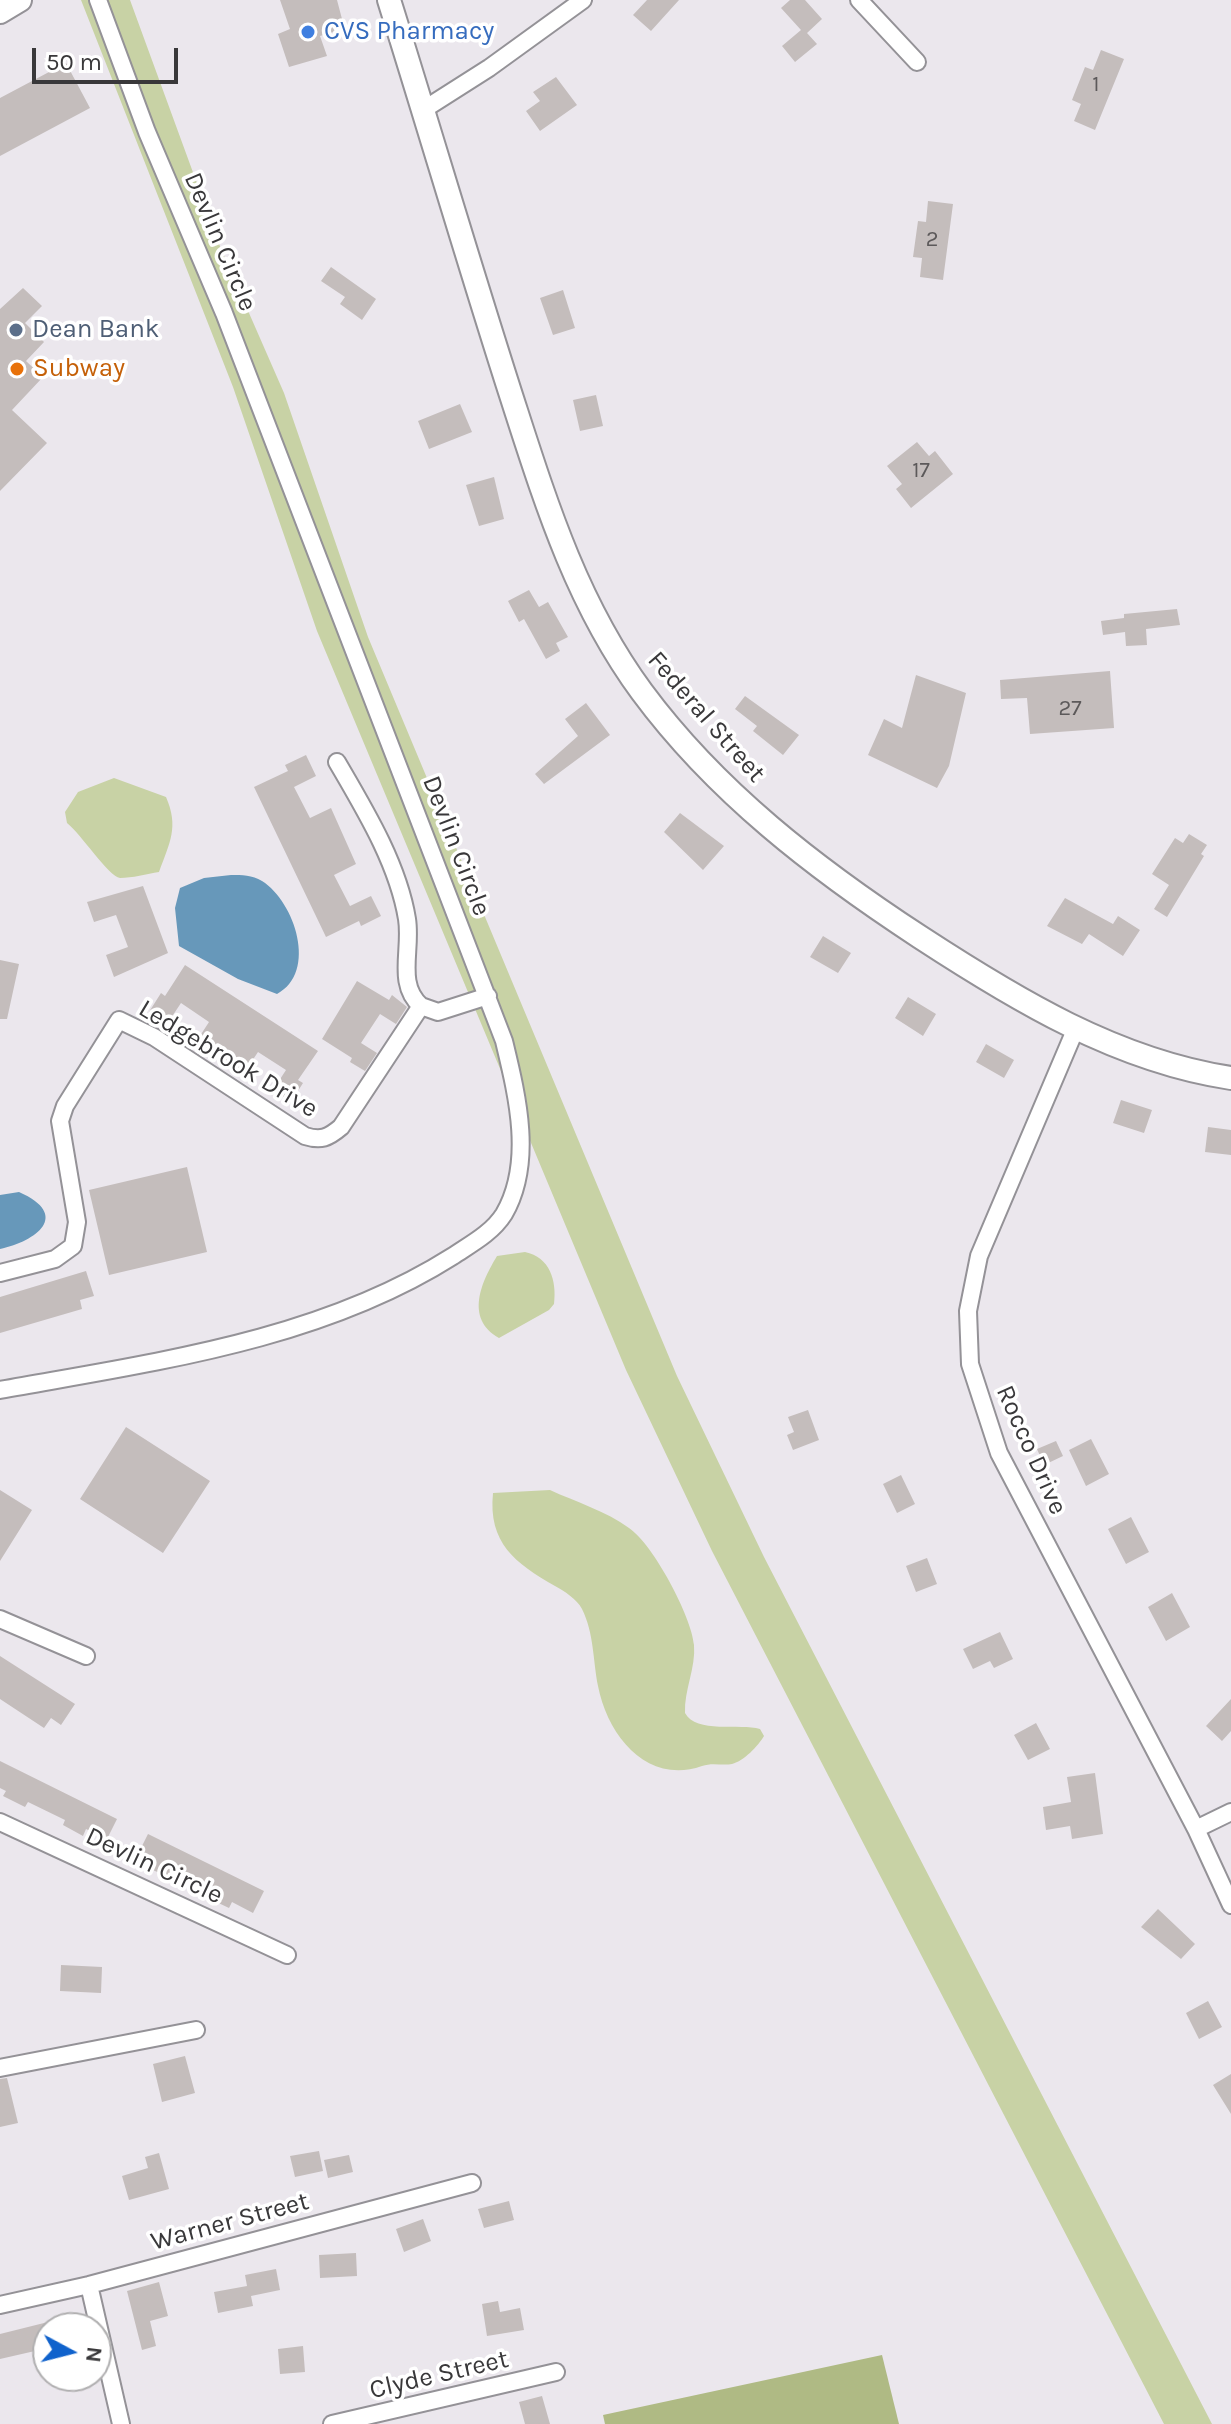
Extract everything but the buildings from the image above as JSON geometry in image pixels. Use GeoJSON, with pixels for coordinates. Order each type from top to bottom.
{"type":"FeatureCollection","features":[{"type":"Feature","properties":{"kind":"street"},"geometry":{"type":"LineString","coordinates":[[0,12],[20,0]]}},
{"type":"Feature","properties":{"kind":"street","name":"Devlin Circle"},"geometry":{"type":"LineString","coordinates":[[0,1390],[204,1350],[297,1327],[374,1300],[484,1236],[497,1224],[512,1196],[521,1140],[514,1082],[488,996],[224,313],[147,132],[98,0]]}},
{"type":"Feature","properties":{"kind":"street","name":"Federal Street"},"geometry":{"type":"LineString","coordinates":[[389,0],[553,527],[593,615],[642,692],[695,755],[774,832],[945,954],[1076,1028],[1171,1065],[1231,1078]]}},
{"type":"Feature","properties":{"kind":"street"},"geometry":{"type":"LineString","coordinates":[[423,110],[489,68],[583,0]]}},
{"type":"Feature","properties":{"kind":"street"},"geometry":{"type":"LineString","coordinates":[[859,0],[917,62]]}},
{"type":"Feature","properties":{"kind":"street"},"geometry":{"type":"LineString","coordinates":[[337,762],[398,880],[409,928],[406,982],[411,997],[421,1006],[438,1012],[488,996]]}},
{"type":"Feature","properties":{"kind":"street","name":"Ledgebrook Drive"},"geometry":{"type":"LineString","coordinates":[[0,1273],[55,1259],[73,1246],[77,1222],[60,1121],[77,1087],[119,1020],[154,1037],[305,1136],[318,1140],[330,1137],[341,1127],[421,1006]]}},
{"type":"Feature","properties":{"kind":"street","name":"Rocco Drive"},"geometry":{"type":"LineString","coordinates":[[1076,1028],[979,1256],[968,1311],[970,1364],[999,1453],[1196,1829],[1231,1905]]}},
{"type":"Feature","properties":{"kind":"street"},"geometry":{"type":"LineString","coordinates":[[0,1619],[86,1656]]}},
{"type":"Feature","properties":{"kind":"street"},"geometry":{"type":"LineString","coordinates":[[1196,1829],[1231,1812]]}},
{"type":"Feature","properties":{"kind":"street","name":"Devlin Circle"},"geometry":{"type":"LineString","coordinates":[[0,1822],[287,1955]]}},
{"type":"Feature","properties":{"kind":"street"},"geometry":{"type":"LineString","coordinates":[[0,2068],[196,2030]]}},
{"type":"Feature","properties":{"kind":"street","name":"Warner Street"},"geometry":{"type":"LineString","coordinates":[[0,2305],[89,2285],[472,2183]]}},
{"type":"Feature","properties":{"kind":"street"},"geometry":{"type":"LineString","coordinates":[[89,2285],[121,2424]]}},
{"type":"Feature","properties":{"kind":"street","name":"Clyde Street"},"geometry":{"type":"LineString","coordinates":[[332,2424],[556,2372]]}},
{"type":"Feature","properties":{"kind":"green space"},"geometry":{"type":"Polygon","coordinates":[[[81,0],[130,0],[221,249],[284,393],[368,637],[677,1376],[764,1557],[1212,2424],[1164,2424],[712,1551],[626,1370],[317,631],[233,387],[81,0]]]}},
{"type":"Feature","properties":{"kind":"green space"},"geometry":{"type":"Polygon","coordinates":[[[114,778],[166,797],[172,826],[159,872],[125,878],[115,876],[67,823],[65,812],[78,792],[114,778]]]}},
{"type":"Feature","properties":{"kind":"green space"},"geometry":{"type":"Polygon","coordinates":[[[525,1252],[540,1259],[550,1271],[554,1304],[549,1310],[499,1338],[488,1330],[482,1320],[479,1299],[482,1288],[497,1256],[525,1252]]]}},
{"type":"Feature","properties":{"kind":"green space"},"geometry":{"type":"Polygon","coordinates":[[[550,1490],[620,1522],[639,1536],[649,1549],[670,1582],[692,1633],[694,1654],[685,1713],[699,1724],[708,1726],[760,1729],[764,1736],[746,1756],[732,1764],[664,1769],[648,1762],[621,1739],[603,1705],[591,1637],[582,1609],[570,1596],[516,1560],[507,1550],[495,1525],[493,1493],[550,1490]]]}},
{"type":"Feature","properties":{"kind":"green space"},"geometry":{"type":"Polygon","coordinates":[[[882,2355],[899,2424],[605,2424],[603,2415],[882,2355]]]}},
{"type":"Feature","properties":{"kind":"water"},"geometry":{"type":"Polygon","coordinates":[[[251,876],[262,881],[284,904],[292,920],[299,954],[297,970],[289,984],[277,994],[238,979],[179,946],[175,908],[180,888],[204,878],[251,876]]]}},
{"type":"Feature","properties":{"kind":"water"},"geometry":{"type":"Polygon","coordinates":[[[19,1192],[35,1201],[46,1218],[36,1234],[0,1249],[0,1195],[19,1192]]]}},
{"type":"Feature","properties":{"kind":"place","name":"CVS Pharmacy"},"geometry":{"type":"Point","coordinates":[308,32]}},
{"type":"Feature","properties":{"kind":"place","name":"Dean Bank"},"geometry":{"type":"Point","coordinates":[16,330]}},
{"type":"Feature","properties":{"kind":"place","name":"Subway"},"geometry":{"type":"Point","coordinates":[17,369]}}]}
